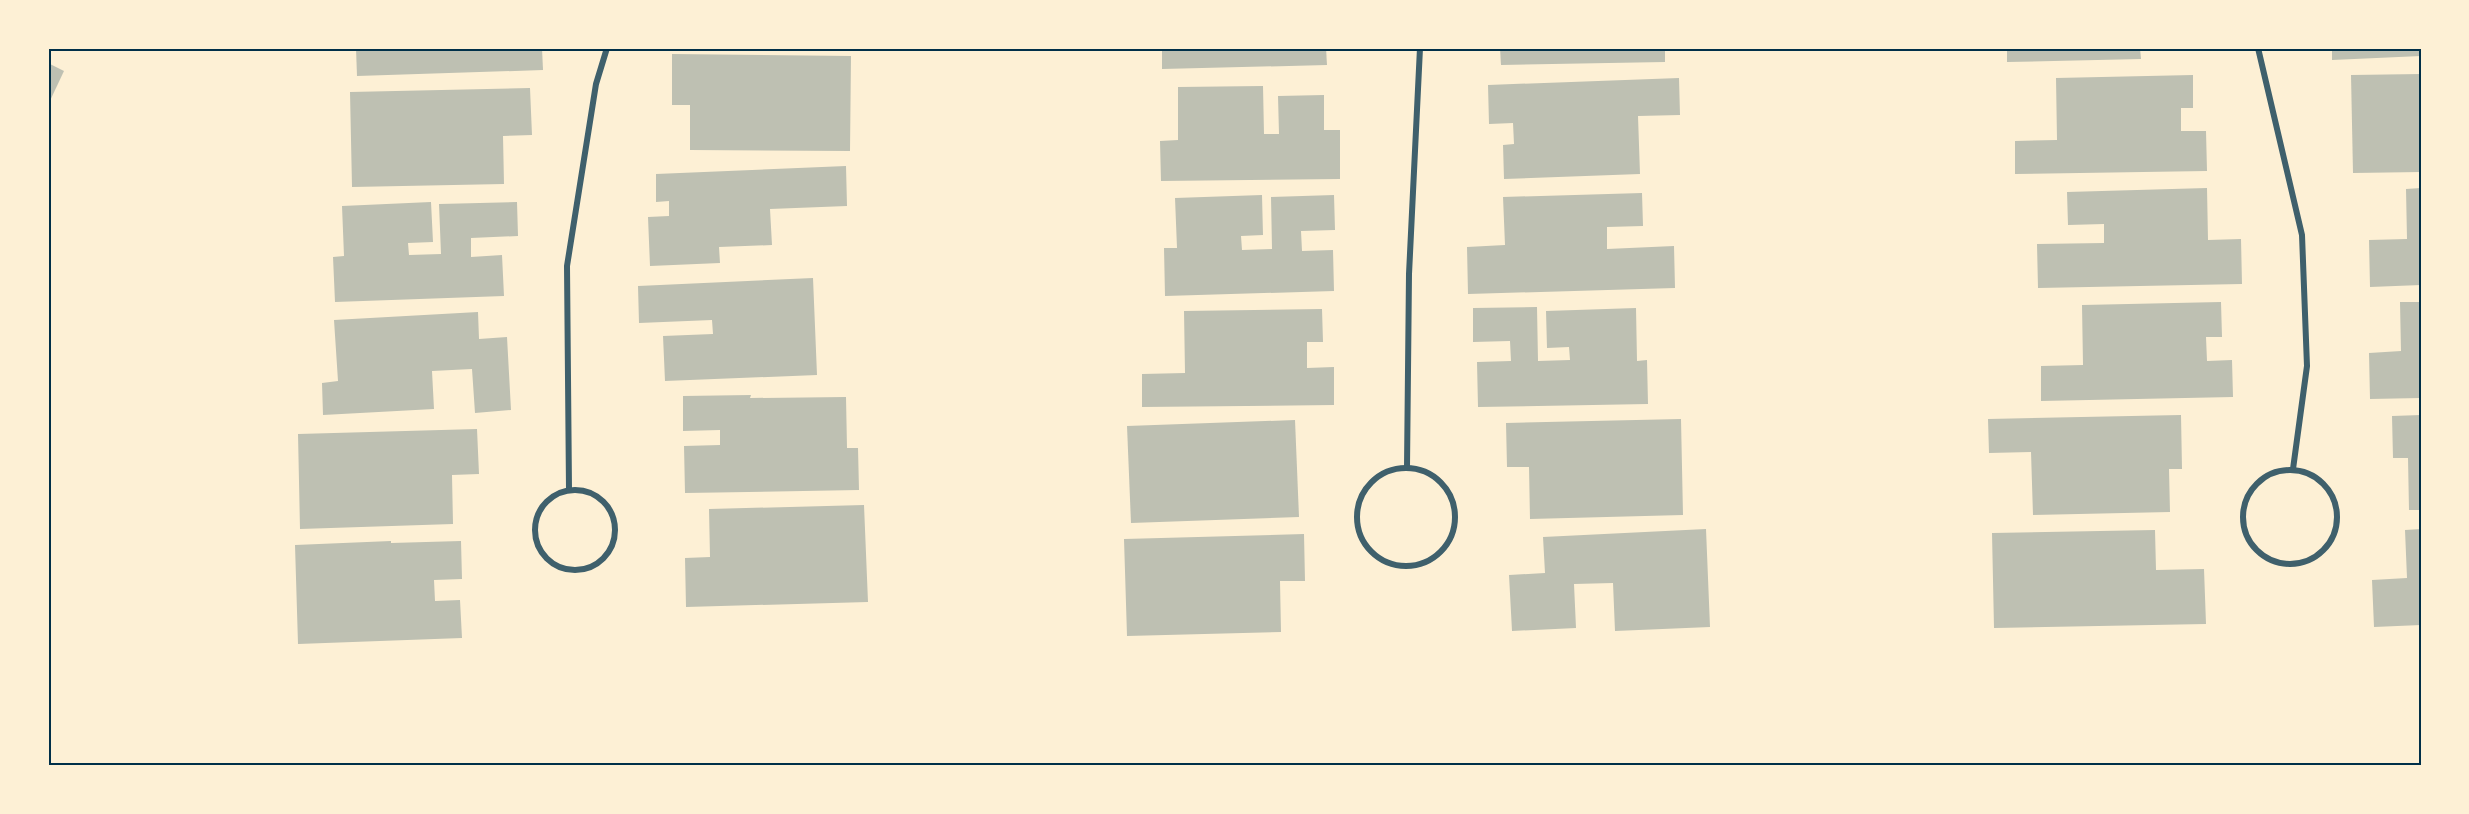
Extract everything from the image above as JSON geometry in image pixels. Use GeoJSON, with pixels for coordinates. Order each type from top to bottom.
{"type":"FeatureCollection","features":[{"type":"Feature","properties":{"kind":"street"},"geometry":{"type":"LineString","coordinates":[[568,490],[567,266],[596,84],[607,48]]}},
{"type":"Feature","properties":{"kind":"street"},"geometry":{"type":"LineString","coordinates":[[1407,467],[1409,274],[1420,48]]}},
{"type":"Feature","properties":{"kind":"street"},"geometry":{"type":"LineString","coordinates":[[2258,48],[2302,235],[2307,366],[2293,469]]}},
{"type":"Feature","properties":{"kind":"street"},"geometry":{"type":"LineString","coordinates":[[1407,467],[1425,471],[1441,482],[1452,498],[1455,517],[1452,536],[1441,552],[1425,563],[1406,566],[1387,562],[1371,551],[1361,535],[1357,517],[1361,497],[1372,482],[1388,471],[1407,467]]}},
{"type":"Feature","properties":{"kind":"street"},"geometry":{"type":"LineString","coordinates":[[2293,469],[2311,474],[2326,486],[2335,502],[2338,520],[2333,539],[2321,554],[2305,563],[2287,566],[2268,560],[2253,549],[2244,532],[2242,514],[2247,496],[2259,481],[2275,472],[2293,469]]}},
{"type":"Feature","properties":{"kind":"street"},"geometry":{"type":"LineString","coordinates":[[568,490],[584,490],[598,497],[609,509],[614,523],[614,539],[608,553],[597,564],[582,570],[566,569],[552,563],[541,551],[536,537],[536,521],[542,507],[554,496],[568,490]]}},
{"type":"Feature","properties":{"kind":"building"},"geometry":{"type":"Polygon","coordinates":[[[356,48],[542,48],[543,70],[357,76],[356,48]]]}},
{"type":"Feature","properties":{"kind":"building"},"geometry":{"type":"Polygon","coordinates":[[[1162,48],[1326,48],[1327,65],[1162,69],[1162,48]]]}},
{"type":"Feature","properties":{"kind":"building"},"geometry":{"type":"Polygon","coordinates":[[[1500,48],[1665,48],[1665,62],[1501,65],[1500,48]]]}},
{"type":"Feature","properties":{"kind":"building"},"geometry":{"type":"Polygon","coordinates":[[[2007,48],[2140,48],[2141,59],[2007,62],[2007,48]]]}},
{"type":"Feature","properties":{"kind":"building"},"geometry":{"type":"Polygon","coordinates":[[[2332,48],[2421,48],[2421,56],[2332,60],[2332,48]]]}},
{"type":"Feature","properties":{"kind":"building"},"geometry":{"type":"Polygon","coordinates":[[[672,54],[851,56],[850,151],[690,150],[690,105],[672,105],[672,54]]]}},
{"type":"Feature","properties":{"kind":"building"},"geometry":{"type":"Polygon","coordinates":[[[48,63],[64,71],[48,105],[48,63]]]}},
{"type":"Feature","properties":{"kind":"building"},"geometry":{"type":"Polygon","coordinates":[[[2421,74],[2421,172],[2353,173],[2351,75],[2421,74]]]}},
{"type":"Feature","properties":{"kind":"building"},"geometry":{"type":"Polygon","coordinates":[[[2193,75],[2193,108],[2181,108],[2181,131],[2206,131],[2207,171],[2015,174],[2015,141],[2057,140],[2056,78],[2193,75]]]}},
{"type":"Feature","properties":{"kind":"building"},"geometry":{"type":"Polygon","coordinates":[[[1679,78],[1680,115],[1638,116],[1640,174],[1504,179],[1503,145],[1514,144],[1513,123],[1489,124],[1488,85],[1679,78]]]}},
{"type":"Feature","properties":{"kind":"building"},"geometry":{"type":"Polygon","coordinates":[[[1263,86],[1264,134],[1279,134],[1278,96],[1324,95],[1324,130],[1340,130],[1340,179],[1161,181],[1160,141],[1178,140],[1178,87],[1263,86]]]}},
{"type":"Feature","properties":{"kind":"building"},"geometry":{"type":"Polygon","coordinates":[[[530,88],[532,135],[503,136],[504,184],[352,187],[350,92],[530,88]]]}},
{"type":"Feature","properties":{"kind":"building"},"geometry":{"type":"Polygon","coordinates":[[[846,166],[847,206],[770,209],[772,245],[719,247],[720,263],[650,266],[648,217],[669,216],[669,201],[656,202],[656,174],[846,166]]]}},
{"type":"Feature","properties":{"kind":"building"},"geometry":{"type":"Polygon","coordinates":[[[2207,188],[2208,240],[2241,239],[2242,284],[2038,288],[2037,244],[2104,243],[2104,224],[2068,225],[2067,192],[2207,188]]]}},
{"type":"Feature","properties":{"kind":"building"},"geometry":{"type":"Polygon","coordinates":[[[2421,188],[2421,285],[2370,287],[2369,240],[2407,239],[2406,189],[2421,188]]]}},
{"type":"Feature","properties":{"kind":"building"},"geometry":{"type":"Polygon","coordinates":[[[1642,193],[1643,226],[1607,227],[1607,249],[1674,246],[1675,288],[1468,294],[1467,247],[1505,245],[1503,197],[1642,193]]]}},
{"type":"Feature","properties":{"kind":"building"},"geometry":{"type":"Polygon","coordinates":[[[1262,195],[1263,235],[1241,236],[1242,250],[1272,249],[1271,197],[1334,195],[1335,230],[1301,231],[1302,251],[1333,250],[1334,291],[1165,296],[1164,248],[1177,248],[1175,198],[1262,195]]]}},
{"type":"Feature","properties":{"kind":"building"},"geometry":{"type":"Polygon","coordinates":[[[431,202],[433,242],[408,243],[409,255],[441,254],[439,204],[517,202],[518,236],[471,238],[471,257],[502,255],[504,296],[335,302],[333,257],[344,256],[342,206],[431,202]]]}},
{"type":"Feature","properties":{"kind":"building"},"geometry":{"type":"Polygon","coordinates":[[[813,278],[817,375],[665,381],[663,336],[713,334],[712,320],[639,323],[638,286],[813,278]]]}},
{"type":"Feature","properties":{"kind":"building"},"geometry":{"type":"Polygon","coordinates":[[[2221,302],[2222,337],[2206,337],[2207,361],[2232,360],[2233,397],[2041,401],[2041,366],[2083,365],[2082,305],[2221,302]]]}},
{"type":"Feature","properties":{"kind":"building"},"geometry":{"type":"Polygon","coordinates":[[[2400,302],[2421,302],[2421,398],[2370,399],[2369,353],[2401,351],[2400,302]]]}},
{"type":"Feature","properties":{"kind":"building"},"geometry":{"type":"Polygon","coordinates":[[[1537,307],[1538,361],[1570,360],[1569,347],[1547,348],[1546,311],[1636,308],[1637,361],[1647,360],[1648,404],[1478,407],[1477,362],[1511,361],[1510,341],[1473,342],[1473,308],[1537,307]]]}},
{"type":"Feature","properties":{"kind":"building"},"geometry":{"type":"Polygon","coordinates":[[[1322,309],[1323,342],[1307,342],[1307,368],[1334,367],[1334,405],[1142,407],[1142,374],[1185,373],[1184,311],[1322,309]]]}},
{"type":"Feature","properties":{"kind":"building"},"geometry":{"type":"Polygon","coordinates":[[[478,312],[479,339],[507,337],[511,410],[475,413],[472,369],[432,371],[434,409],[323,415],[322,383],[338,381],[334,320],[478,312]]]}},
{"type":"Feature","properties":{"kind":"building"},"geometry":{"type":"Polygon","coordinates":[[[751,395],[750,398],[846,397],[847,448],[858,448],[859,490],[685,493],[684,446],[720,445],[720,430],[683,431],[683,396],[751,395]]]}},
{"type":"Feature","properties":{"kind":"building"},"geometry":{"type":"Polygon","coordinates":[[[2181,415],[2182,469],[2169,469],[2170,512],[2033,515],[2031,452],[1989,453],[1988,419],[2181,415]]]}},
{"type":"Feature","properties":{"kind":"building"},"geometry":{"type":"Polygon","coordinates":[[[2421,415],[2421,510],[2409,510],[2408,458],[2393,458],[2392,416],[2421,415]]]}},
{"type":"Feature","properties":{"kind":"building"},"geometry":{"type":"Polygon","coordinates":[[[1681,419],[1683,515],[1530,519],[1529,467],[1507,467],[1506,423],[1681,419]]]}},
{"type":"Feature","properties":{"kind":"building"},"geometry":{"type":"Polygon","coordinates":[[[1295,420],[1299,517],[1131,523],[1127,426],[1295,420]]]}},
{"type":"Feature","properties":{"kind":"building"},"geometry":{"type":"Polygon","coordinates":[[[477,429],[479,474],[452,475],[453,524],[300,529],[298,434],[477,429]]]}},
{"type":"Feature","properties":{"kind":"building"},"geometry":{"type":"Polygon","coordinates":[[[864,505],[868,602],[686,607],[685,558],[710,557],[709,509],[864,505]]]}},
{"type":"Feature","properties":{"kind":"building"},"geometry":{"type":"Polygon","coordinates":[[[1706,529],[1710,627],[1615,631],[1613,583],[1574,584],[1576,628],[1512,631],[1509,575],[1545,573],[1543,537],[1706,529]]]}},
{"type":"Feature","properties":{"kind":"building"},"geometry":{"type":"Polygon","coordinates":[[[2421,529],[2421,625],[2374,627],[2372,580],[2407,578],[2405,530],[2421,529]]]}},
{"type":"Feature","properties":{"kind":"building"},"geometry":{"type":"Polygon","coordinates":[[[2155,530],[2156,570],[2204,569],[2206,624],[1994,628],[1992,533],[2155,530]]]}},
{"type":"Feature","properties":{"kind":"building"},"geometry":{"type":"Polygon","coordinates":[[[1304,534],[1305,581],[1280,581],[1281,632],[1127,636],[1124,539],[1304,534]]]}},
{"type":"Feature","properties":{"kind":"building"},"geometry":{"type":"Polygon","coordinates":[[[391,541],[391,543],[461,541],[462,579],[434,580],[435,601],[460,600],[462,638],[298,644],[295,545],[391,541]]]}}]}
